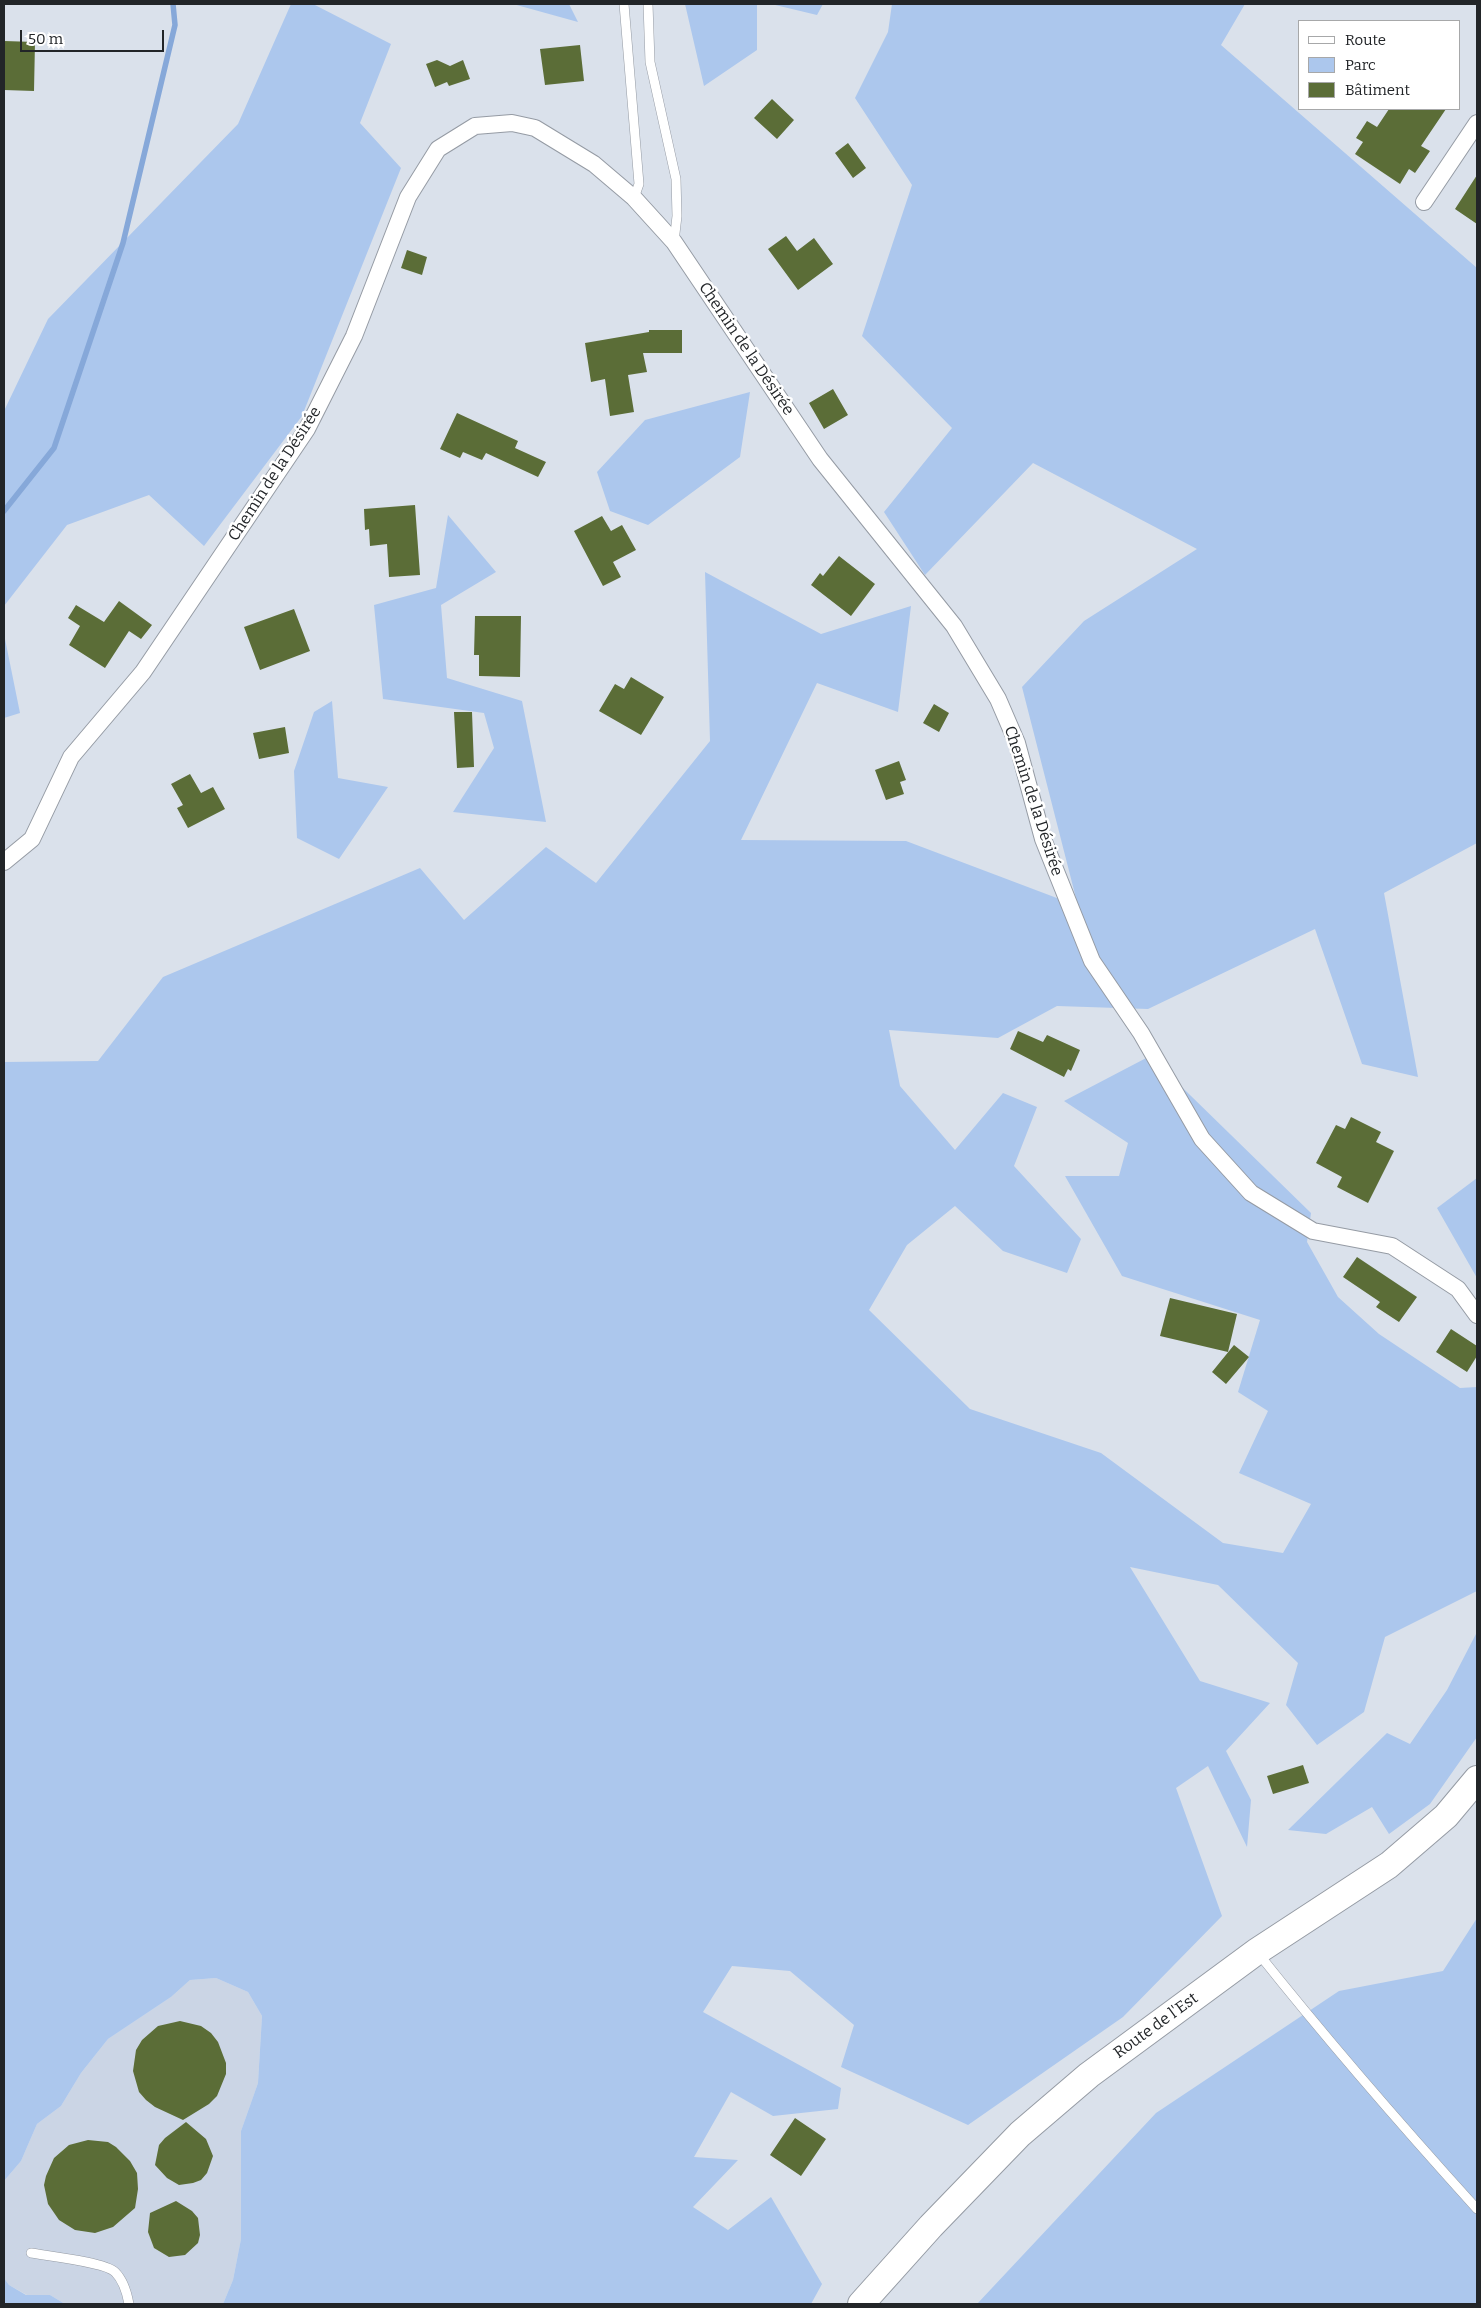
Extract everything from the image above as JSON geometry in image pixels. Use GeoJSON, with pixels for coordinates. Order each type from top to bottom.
{"type":"FeatureCollection","features":[{"type":"Feature","properties":{"kind":"main road","name":"Route de l'Est"},"geometry":{"type":"LineString","coordinates":[[861,2304],[931,2226],[1020,2134],[1089,2075],[1256,1952],[1389,1865],[1446,1816],[1477,1779]]}},
{"type":"Feature","properties":{"kind":"street","name":"Chemin de la Désirée"},"geometry":{"type":"LineString","coordinates":[[4,862],[32,839],[71,757],[143,672],[308,429],[354,336],[408,197],[438,149],[475,126],[512,123],[535,128],[594,164],[634,198],[674,242],[820,459],[954,626],[998,699],[1017,743],[1043,839],[1092,961],[1141,1033],[1202,1140],[1251,1193],[1313,1231],[1392,1246],[1458,1289],[1477,1315]]}},
{"type":"Feature","properties":{"kind":"street"},"geometry":{"type":"LineString","coordinates":[[1424,202],[1477,123]]}},
{"type":"Feature","properties":{"kind":"lane"},"geometry":{"type":"LineString","coordinates":[[624,4],[639,184],[634,198]]}},
{"type":"Feature","properties":{"kind":"lane"},"geometry":{"type":"LineString","coordinates":[[648,4],[650,62],[676,180],[677,216],[674,242]]}},
{"type":"Feature","properties":{"kind":"lane"},"geometry":{"type":"LineString","coordinates":[[1256,1952],[1382,2103],[1477,2208]]}},
{"type":"Feature","properties":{"kind":"lane"},"geometry":{"type":"LineString","coordinates":[[31,2253],[88,2263],[114,2271],[124,2284],[129,2304]]}},
{"type":"Feature","properties":{"kind":"shaded area"},"geometry":{"type":"Polygon","coordinates":[[[216,1978],[248,1992],[262,2016],[258,2083],[241,2131],[241,2239],[233,2280],[223,2304],[65,2304],[50,2295],[27,2295],[9,2285],[4,2278],[4,2181],[21,2161],[37,2124],[61,2106],[81,2073],[108,2039],[171,1997],[190,1980],[216,1978]]]}},
{"type":"Feature","properties":{"kind":"green space"},"geometry":{"type":"Polygon","coordinates":[[[291,4],[313,4],[391,44],[360,123],[401,168],[302,416],[204,546],[149,495],[67,525],[4,606],[4,411],[48,319],[238,124],[291,4]]]}},
{"type":"Feature","properties":{"kind":"green space"},"geometry":{"type":"Polygon","coordinates":[[[513,4],[569,4],[578,22],[513,4]]]}},
{"type":"Feature","properties":{"kind":"green space"},"geometry":{"type":"Polygon","coordinates":[[[685,4],[757,4],[757,50],[704,86],[685,4]]]}},
{"type":"Feature","properties":{"kind":"green space"},"geometry":{"type":"Polygon","coordinates":[[[771,4],[823,4],[817,15],[771,4]]]}},
{"type":"Feature","properties":{"kind":"green space"},"geometry":{"type":"Polygon","coordinates":[[[892,4],[1245,4],[1221,45],[1477,268],[1477,843],[1384,893],[1418,1077],[1362,1064],[1315,929],[1148,1009],[1057,1006],[998,1038],[889,1030],[900,1086],[955,1150],[1003,1093],[1037,1107],[1014,1166],[1081,1239],[1067,1273],[1003,1251],[955,1206],[907,1245],[869,1310],[970,1409],[1101,1453],[1223,1543],[1283,1553],[1311,1504],[1239,1473],[1268,1411],[1238,1392],[1260,1320],[1122,1276],[1065,1176],[1119,1176],[1128,1143],[1064,1101],[1150,1056],[1311,1213],[1307,1242],[1338,1297],[1379,1334],[1460,1388],[1477,1387],[1477,1591],[1385,1637],[1364,1712],[1317,1745],[1286,1705],[1298,1663],[1218,1585],[1130,1567],[1200,1681],[1270,1703],[1226,1751],[1251,1800],[1247,1847],[1208,1766],[1176,1788],[1222,1916],[1123,2017],[968,2125],[841,2067],[854,2025],[790,1971],[732,1966],[703,2012],[841,2088],[838,2109],[773,2116],[731,2092],[694,2157],[738,2160],[693,2207],[728,2230],[771,2197],[822,2284],[811,2304],[223,2304],[233,2280],[241,2239],[241,2131],[258,2083],[262,2016],[248,1992],[216,1978],[190,1980],[171,1997],[108,2039],[81,2073],[61,2106],[37,2124],[21,2161],[4,2181],[4,1062],[98,1061],[163,977],[420,868],[464,920],[546,847],[596,883],[710,741],[705,572],[821,634],[911,606],[898,712],[817,683],[741,840],[906,841],[1078,906],[1022,687],[1084,621],[1197,549],[1033,463],[925,575],[884,512],[952,428],[862,336],[912,185],[855,98],[888,32],[892,4]]]}},
{"type":"Feature","properties":{"kind":"green space"},"geometry":{"type":"Polygon","coordinates":[[[750,392],[740,457],[648,525],[610,511],[597,472],[645,420],[750,392]]]}},
{"type":"Feature","properties":{"kind":"green space"},"geometry":{"type":"Polygon","coordinates":[[[448,515],[496,572],[441,605],[447,678],[522,701],[546,822],[453,812],[494,748],[484,713],[383,699],[374,605],[436,588],[448,515]]]}},
{"type":"Feature","properties":{"kind":"green space"},"geometry":{"type":"Polygon","coordinates":[[[4,634],[20,713],[4,718],[4,634]]]}},
{"type":"Feature","properties":{"kind":"green space"},"geometry":{"type":"Polygon","coordinates":[[[332,701],[338,778],[388,787],[339,859],[297,838],[294,771],[314,712],[332,701]]]}},
{"type":"Feature","properties":{"kind":"green space"},"geometry":{"type":"Polygon","coordinates":[[[1477,1178],[1477,1278],[1437,1208],[1477,1178]]]}},
{"type":"Feature","properties":{"kind":"green space"},"geometry":{"type":"Polygon","coordinates":[[[1477,1632],[1477,1737],[1430,1804],[1389,1834],[1372,1807],[1326,1834],[1288,1830],[1387,1733],[1410,1744],[1447,1690],[1477,1632]]]}},
{"type":"Feature","properties":{"kind":"green space"},"geometry":{"type":"Polygon","coordinates":[[[1477,1918],[1477,2304],[977,2304],[1156,2113],[1339,1991],[1443,1971],[1477,1918]]]}},
{"type":"Feature","properties":{"kind":"green space"},"geometry":{"type":"Polygon","coordinates":[[[4,2278],[9,2285],[26,2295],[50,2295],[65,2304],[4,2304],[4,2278]]]}},
{"type":"Feature","properties":{"kind":"building"},"geometry":{"type":"Polygon","coordinates":[[[4,41],[35,42],[34,91],[4,90],[4,41]]]}},
{"type":"Feature","properties":{"kind":"building"},"geometry":{"type":"Polygon","coordinates":[[[580,45],[584,81],[545,85],[540,49],[580,45]]]}},
{"type":"Feature","properties":{"kind":"building"},"geometry":{"type":"Polygon","coordinates":[[[437,60],[450,66],[463,60],[470,79],[449,86],[447,82],[435,87],[426,64],[437,60]]]}},
{"type":"Feature","properties":{"kind":"building"},"geometry":{"type":"Polygon","coordinates":[[[772,99],[794,120],[777,139],[754,118],[772,99]]]}},
{"type":"Feature","properties":{"kind":"building"},"geometry":{"type":"Polygon","coordinates":[[[1388,110],[1445,110],[1421,146],[1430,151],[1415,173],[1409,169],[1400,184],[1355,154],[1363,142],[1356,138],[1367,121],[1377,127],[1388,110]]]}},
{"type":"Feature","properties":{"kind":"building"},"geometry":{"type":"Polygon","coordinates":[[[848,143],[866,168],[853,178],[835,153],[848,143]]]}},
{"type":"Feature","properties":{"kind":"building"},"geometry":{"type":"Polygon","coordinates":[[[1477,175],[1477,224],[1455,209],[1477,175]]]}},
{"type":"Feature","properties":{"kind":"building"},"geometry":{"type":"Polygon","coordinates":[[[786,236],[797,251],[814,238],[833,264],[798,290],[768,249],[786,236]]]}},
{"type":"Feature","properties":{"kind":"building"},"geometry":{"type":"Polygon","coordinates":[[[407,250],[427,257],[422,275],[401,268],[407,250]]]}},
{"type":"Feature","properties":{"kind":"building"},"geometry":{"type":"Polygon","coordinates":[[[649,330],[682,330],[682,353],[643,353],[647,372],[628,375],[634,412],[610,416],[605,379],[591,382],[585,343],[649,332],[649,330]]]}},
{"type":"Feature","properties":{"kind":"building"},"geometry":{"type":"Polygon","coordinates":[[[833,389],[848,415],[824,429],[809,403],[833,389]]]}},
{"type":"Feature","properties":{"kind":"building"},"geometry":{"type":"Polygon","coordinates":[[[457,413],[518,441],[515,448],[546,462],[538,477],[486,453],[482,460],[463,452],[460,458],[440,449],[457,413]]]}},
{"type":"Feature","properties":{"kind":"building"},"geometry":{"type":"Polygon","coordinates":[[[415,505],[420,575],[389,577],[387,544],[370,546],[369,529],[365,530],[364,509],[415,505]]]}},
{"type":"Feature","properties":{"kind":"building"},"geometry":{"type":"Polygon","coordinates":[[[602,516],[611,531],[622,525],[636,550],[613,562],[621,577],[603,586],[574,531],[602,516]]]}},
{"type":"Feature","properties":{"kind":"building"},"geometry":{"type":"Polygon","coordinates":[[[839,556],[875,584],[851,616],[811,585],[820,573],[823,576],[839,556]]]}},
{"type":"Feature","properties":{"kind":"building"},"geometry":{"type":"Polygon","coordinates":[[[119,601],[152,625],[141,639],[129,631],[105,668],[69,645],[80,626],[68,618],[76,605],[104,622],[119,601]]]}},
{"type":"Feature","properties":{"kind":"building"},"geometry":{"type":"Polygon","coordinates":[[[294,609],[310,651],[260,670],[244,627],[294,609]]]}},
{"type":"Feature","properties":{"kind":"building"},"geometry":{"type":"Polygon","coordinates":[[[475,616],[521,616],[520,677],[479,676],[479,655],[474,655],[475,616]]]}},
{"type":"Feature","properties":{"kind":"building"},"geometry":{"type":"Polygon","coordinates":[[[631,677],[664,697],[641,735],[599,711],[615,684],[624,689],[631,677]]]}},
{"type":"Feature","properties":{"kind":"building"},"geometry":{"type":"Polygon","coordinates":[[[934,704],[949,713],[939,732],[923,723],[934,704]]]}},
{"type":"Feature","properties":{"kind":"building"},"geometry":{"type":"Polygon","coordinates":[[[454,712],[472,712],[474,767],[457,768],[454,712]]]}},
{"type":"Feature","properties":{"kind":"building"},"geometry":{"type":"Polygon","coordinates":[[[285,727],[289,753],[259,759],[253,733],[285,727]]]}},
{"type":"Feature","properties":{"kind":"building"},"geometry":{"type":"Polygon","coordinates":[[[899,761],[906,780],[900,782],[904,794],[886,800],[875,770],[899,761]]]}},
{"type":"Feature","properties":{"kind":"building"},"geometry":{"type":"Polygon","coordinates":[[[190,774],[201,793],[213,787],[225,809],[188,828],[177,808],[183,805],[171,784],[190,774]]]}},
{"type":"Feature","properties":{"kind":"building"},"geometry":{"type":"Polygon","coordinates":[[[1018,1031],[1043,1042],[1047,1035],[1080,1050],[1071,1071],[1068,1069],[1064,1077],[1010,1049],[1018,1031]]]}},
{"type":"Feature","properties":{"kind":"building"},"geometry":{"type":"Polygon","coordinates":[[[1351,1117],[1381,1132],[1376,1142],[1394,1151],[1368,1203],[1337,1187],[1342,1177],[1316,1163],[1336,1125],[1345,1129],[1351,1117]]]}},
{"type":"Feature","properties":{"kind":"building"},"geometry":{"type":"Polygon","coordinates":[[[1357,1257],[1417,1297],[1399,1322],[1376,1307],[1380,1302],[1343,1277],[1357,1257]]]}},
{"type":"Feature","properties":{"kind":"building"},"geometry":{"type":"Polygon","coordinates":[[[1170,1298],[1237,1314],[1228,1352],[1160,1336],[1170,1298]]]}},
{"type":"Feature","properties":{"kind":"building"},"geometry":{"type":"Polygon","coordinates":[[[1451,1329],[1477,1346],[1477,1356],[1467,1372],[1436,1352],[1451,1329]]]}},
{"type":"Feature","properties":{"kind":"building"},"geometry":{"type":"Polygon","coordinates":[[[1234,1345],[1249,1357],[1226,1384],[1212,1372],[1234,1345]]]}},
{"type":"Feature","properties":{"kind":"building"},"geometry":{"type":"Polygon","coordinates":[[[1303,1765],[1309,1783],[1273,1794],[1267,1776],[1303,1765]]]}},
{"type":"Feature","properties":{"kind":"building"},"geometry":{"type":"Polygon","coordinates":[[[180,2021],[201,2026],[211,2033],[218,2042],[226,2063],[226,2074],[217,2096],[209,2104],[183,2120],[155,2107],[146,2100],[139,2092],[133,2071],[136,2050],[142,2040],[158,2026],[180,2021]]]}},
{"type":"Feature","properties":{"kind":"building"},"geometry":{"type":"Polygon","coordinates":[[[795,2118],[826,2139],[801,2176],[770,2155],[795,2118]]]}},
{"type":"Feature","properties":{"kind":"building"},"geometry":{"type":"Polygon","coordinates":[[[186,2122],[206,2139],[213,2156],[207,2173],[201,2180],[179,2185],[167,2178],[155,2165],[159,2145],[186,2122]]]}},
{"type":"Feature","properties":{"kind":"building"},"geometry":{"type":"Polygon","coordinates":[[[88,2140],[108,2142],[116,2147],[130,2161],[137,2173],[138,2189],[135,2208],[113,2227],[95,2233],[75,2230],[59,2220],[48,2204],[44,2185],[54,2158],[69,2145],[88,2140]]]}},
{"type":"Feature","properties":{"kind":"building"},"geometry":{"type":"Polygon","coordinates":[[[176,2201],[192,2211],[198,2218],[200,2235],[198,2243],[185,2255],[169,2257],[154,2248],[148,2232],[150,2213],[176,2201]]]}},
{"type":"Feature","properties":{"kind":"waterway"},"geometry":{"type":"LineString","coordinates":[[4,511],[54,448],[123,243],[175,25],[173,4]]}}]}
